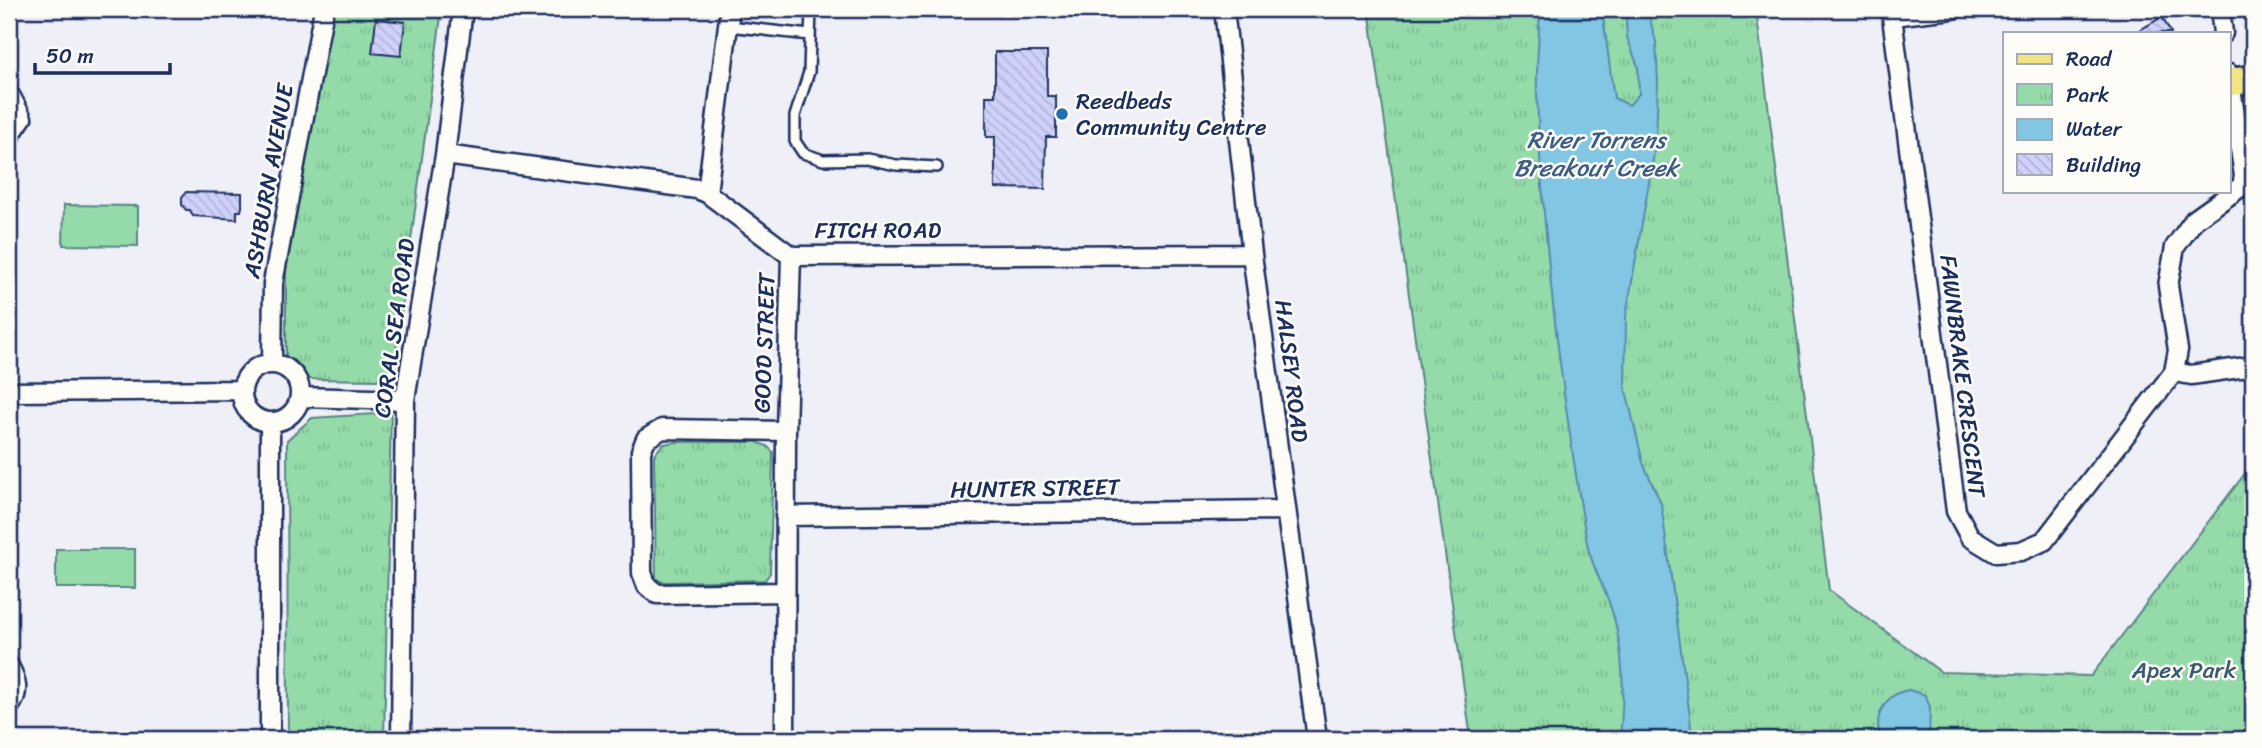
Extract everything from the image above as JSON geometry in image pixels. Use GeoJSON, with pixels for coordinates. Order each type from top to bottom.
{"type":"FeatureCollection","features":[{"type":"Feature","properties":{"kind":"street","name":"ASHBURN AVENUE"},"geometry":{"type":"LineString","coordinates":[[272,363],[273,283],[324,9]]}},
{"type":"Feature","properties":{"kind":"street","name":"CORAL SEA ROAD"},"geometry":{"type":"LineString","coordinates":[[401,739],[405,400],[445,155],[463,9]]}},
{"type":"Feature","properties":{"kind":"street","name":"HALSEY ROAD"},"geometry":{"type":"LineString","coordinates":[[1224,9],[1252,254],[1317,739]]}},
{"type":"Feature","properties":{"kind":"street"},"geometry":{"type":"LineString","coordinates":[[1891,12],[1953,9]]}},
{"type":"Feature","properties":{"kind":"street"},"geometry":{"type":"LineString","coordinates":[[2220,9],[2223,32]]}},
{"type":"Feature","properties":{"kind":"street","name":"FAWNBRAKE CRESCENT"},"geometry":{"type":"LineString","coordinates":[[1891,12],[1956,511],[1969,537],[1996,553],[2021,551],[2044,541],[2174,372]]}},
{"type":"Feature","properties":{"kind":"street"},"geometry":{"type":"LineString","coordinates":[[707,193],[729,17]]}},
{"type":"Feature","properties":{"kind":"street"},"geometry":{"type":"LineString","coordinates":[[2238,77],[2244,176],[2242,186],[2194,220],[2175,247],[2168,286],[2178,350],[2174,372],[2191,375],[2253,366]]}},
{"type":"Feature","properties":{"kind":"street"},"geometry":{"type":"LineString","coordinates":[[9,96],[22,118],[9,137]]}},
{"type":"Feature","properties":{"kind":"street","name":"FITCH ROAD"},"geometry":{"type":"LineString","coordinates":[[445,155],[688,187],[707,193],[791,256],[1252,254]]}},
{"type":"Feature","properties":{"kind":"street","name":"GOOD STREET"},"geometry":{"type":"LineString","coordinates":[[785,739],[786,431],[791,256]]}},
{"type":"Feature","properties":{"kind":"street"},"geometry":{"type":"LineString","coordinates":[[272,363],[293,373],[300,384],[301,397],[291,415],[281,421],[270,422],[260,420],[250,413],[244,404],[242,390],[247,377],[254,369],[272,363]]}},
{"type":"Feature","properties":{"kind":"street"},"geometry":{"type":"LineString","coordinates":[[9,392],[242,390]]}},
{"type":"Feature","properties":{"kind":"street"},"geometry":{"type":"LineString","coordinates":[[301,397],[405,400]]}},
{"type":"Feature","properties":{"kind":"street"},"geometry":{"type":"LineString","coordinates":[[270,422],[270,739]]}},
{"type":"Feature","properties":{"kind":"street","name":"GOOD STREET"},"geometry":{"type":"LineString","coordinates":[[784,592],[657,594],[651,590],[642,573],[641,451],[646,439],[662,429],[786,431]]}},
{"type":"Feature","properties":{"kind":"street","name":"HUNTER STREET"},"geometry":{"type":"LineString","coordinates":[[785,516],[1285,510]]}},
{"type":"Feature","properties":{"kind":"street"},"geometry":{"type":"LineString","coordinates":[[9,666],[16,680],[17,693],[9,707]]}},
{"type":"Feature","properties":{"kind":"lane"},"geometry":{"type":"LineString","coordinates":[[811,9],[809,72],[796,116],[795,141],[803,153],[823,160],[867,159],[896,165],[937,167]]}},
{"type":"Feature","properties":{"kind":"lane"},"geometry":{"type":"LineString","coordinates":[[729,17],[810,35]]}},
{"type":"Feature","properties":{"kind":"green space"},"geometry":{"type":"Polygon","coordinates":[[[334,9],[442,9],[395,359],[391,368],[377,380],[307,379],[298,373],[286,355],[286,249],[334,9]]]}},
{"type":"Feature","properties":{"kind":"green space","name":"Apex Park"},"geometry":{"type":"Polygon","coordinates":[[[1369,9],[1756,9],[1829,590],[1941,672],[2091,676],[2253,463],[2253,739],[1471,739],[1369,9]]]}},
{"type":"Feature","properties":{"kind":"green space"},"geometry":{"type":"Polygon","coordinates":[[[64,205],[138,206],[138,246],[63,245],[64,205]]]}},
{"type":"Feature","properties":{"kind":"green space"},"geometry":{"type":"Polygon","coordinates":[[[391,413],[384,739],[288,739],[287,440],[312,418],[391,413]]]}},
{"type":"Feature","properties":{"kind":"green space"},"geometry":{"type":"Polygon","coordinates":[[[757,442],[773,452],[770,573],[765,580],[665,582],[656,578],[654,455],[663,444],[757,442]]]}},
{"type":"Feature","properties":{"kind":"green space"},"geometry":{"type":"Polygon","coordinates":[[[56,549],[135,549],[135,588],[56,588],[56,549]]]}},
{"type":"Feature","properties":{"kind":"water","name":"River Torrens Breakout Creek"},"geometry":{"type":"Polygon","coordinates":[[[1540,9],[1602,9],[1614,98],[1629,105],[1639,94],[1638,67],[1627,37],[1626,18],[1637,9],[1648,12],[1656,42],[1656,142],[1626,316],[1625,386],[1643,463],[1661,503],[1692,739],[1620,739],[1623,690],[1619,640],[1611,608],[1587,543],[1554,319],[1540,150],[1537,83],[1540,9]]]}},
{"type":"Feature","properties":{"kind":"water"},"geometry":{"type":"Polygon","coordinates":[[[1909,690],[1925,695],[1930,707],[1929,739],[1882,739],[1878,722],[1883,707],[1894,696],[1909,690]]]}},
{"type":"Feature","properties":{"kind":"building"},"geometry":{"type":"Polygon","coordinates":[[[2162,17],[2170,32],[2137,32],[2162,17]]]}},
{"type":"Feature","properties":{"kind":"building"},"geometry":{"type":"Polygon","coordinates":[[[376,19],[405,22],[401,56],[372,53],[376,19]]]}},
{"type":"Feature","properties":{"kind":"building"},"geometry":{"type":"Polygon","coordinates":[[[995,52],[1047,52],[1047,96],[1056,96],[1056,137],[1046,137],[1045,189],[995,188],[995,137],[986,137],[986,96],[995,96],[995,52]]]}},
{"type":"Feature","properties":{"kind":"building"},"geometry":{"type":"Polygon","coordinates":[[[186,192],[242,193],[241,211],[237,211],[237,219],[193,216],[190,210],[186,210],[182,205],[182,197],[186,192]]]}},
{"type":"Feature","properties":{"kind":"place","name":"Reedbeds Community Centre"},"geometry":{"type":"Point","coordinates":[1062,114]}}]}
